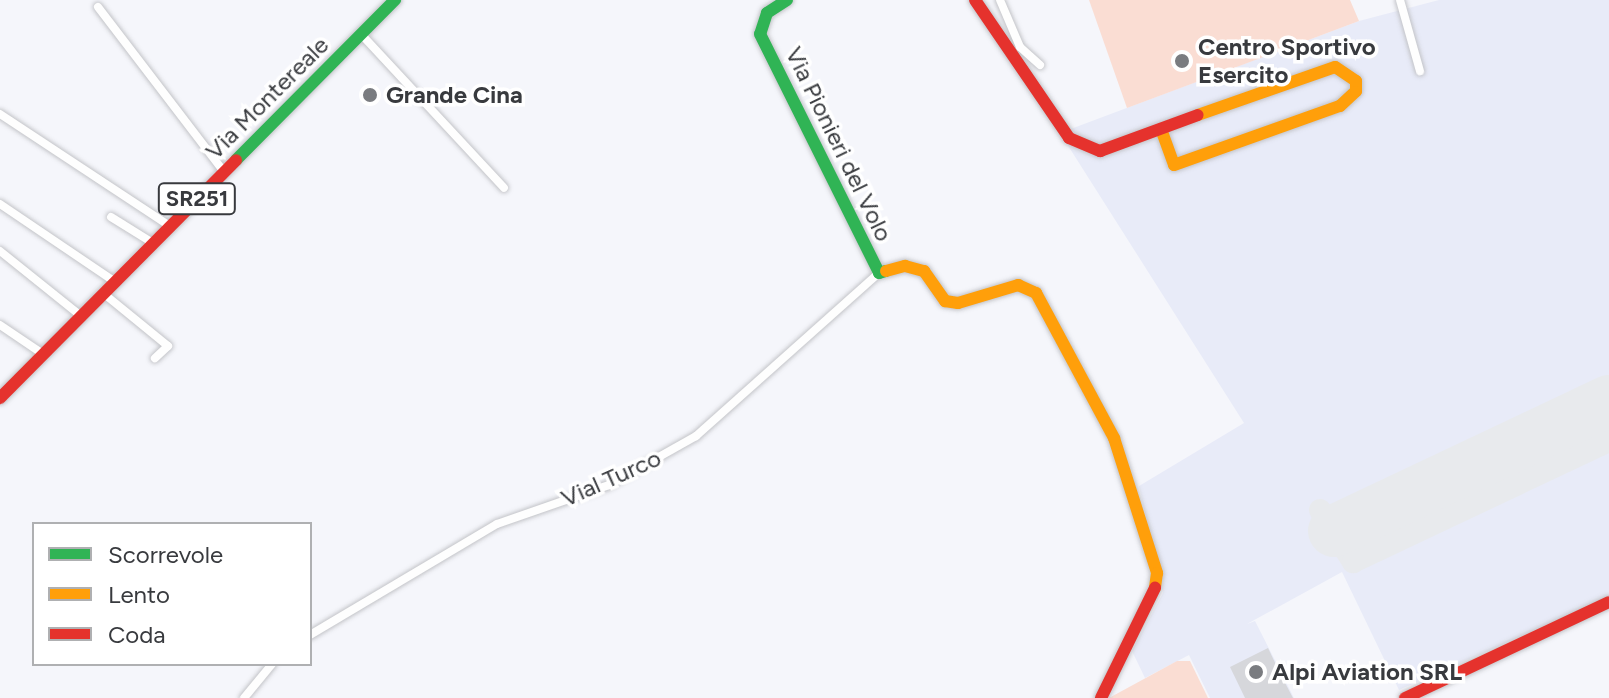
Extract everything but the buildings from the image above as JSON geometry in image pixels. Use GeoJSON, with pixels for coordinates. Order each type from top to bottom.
{"type":"FeatureCollection","features":[{"type":"Feature","properties":{"kind":"street","name":"Via Montereale"},"geometry":{"type":"LineString","coordinates":[[0,398],[395,0]]}},
{"type":"Feature","properties":{"kind":"street","name":"Via Pionieri del Volo"},"geometry":{"type":"LineString","coordinates":[[787,0],[767,13],[760,34],[879,273],[905,266],[924,271],[945,301],[958,303],[1018,285],[1036,293],[1114,438],[1157,573],[1152,603],[1101,698]]}},
{"type":"Feature","properties":{"kind":"street"},"geometry":{"type":"LineString","coordinates":[[975,0],[1069,138],[1100,151],[1161,129],[1335,67],[1356,81],[1356,91],[1340,106],[1174,165],[1161,129]]}},
{"type":"Feature","properties":{"kind":"street"},"geometry":{"type":"LineString","coordinates":[[1000,0],[1020,47],[1040,65]]}},
{"type":"Feature","properties":{"kind":"street"},"geometry":{"type":"LineString","coordinates":[[1400,0],[1420,71]]}},
{"type":"Feature","properties":{"kind":"street"},"geometry":{"type":"LineString","coordinates":[[98,7],[224,172]]}},
{"type":"Feature","properties":{"kind":"street"},"geometry":{"type":"LineString","coordinates":[[361,34],[504,188]]}},
{"type":"Feature","properties":{"kind":"street"},"geometry":{"type":"LineString","coordinates":[[0,114],[170,226]]}},
{"type":"Feature","properties":{"kind":"street"},"geometry":{"type":"LineString","coordinates":[[0,204],[115,282]]}},
{"type":"Feature","properties":{"kind":"street"},"geometry":{"type":"LineString","coordinates":[[111,217],[153,243]]}},
{"type":"Feature","properties":{"kind":"street"},"geometry":{"type":"LineString","coordinates":[[0,251],[81,316]]}},
{"type":"Feature","properties":{"kind":"street","name":"Vial Turco"},"geometry":{"type":"LineString","coordinates":[[312,634],[497,524],[609,485],[696,436],[879,273]]}},
{"type":"Feature","properties":{"kind":"street"},"geometry":{"type":"LineString","coordinates":[[103,293],[168,346],[155,358]]}},
{"type":"Feature","properties":{"kind":"street"},"geometry":{"type":"LineString","coordinates":[[0,325],[43,354]]}},
{"type":"Feature","properties":{"kind":"street"},"geometry":{"type":"LineString","coordinates":[[1405,698],[1609,602]]}},
{"type":"Feature","properties":{"kind":"street"},"geometry":{"type":"LineString","coordinates":[[244,698],[270,666]]}},
{"type":"Feature","properties":{"kind":"shaded area","name":"Centro Sportivo Esercito"},"geometry":{"type":"Polygon","coordinates":[[[1089,0],[1350,0],[1359,21],[1127,108],[1089,0]]]}},
{"type":"Feature","properties":{"kind":"shaded area"},"geometry":{"type":"Polygon","coordinates":[[[1439,0],[1609,0],[1609,597],[1399,690],[1342,572],[1247,624],[1255,621],[1294,698],[1210,698],[1189,655],[1145,678],[1132,651],[1163,593],[1139,486],[1244,423],[1060,133],[1359,21],[1439,0]]]}},
{"type":"Feature","properties":{"kind":"shaded area"},"geometry":{"type":"Polygon","coordinates":[[[1177,661],[1190,661],[1208,698],[1109,698],[1177,661]]]}},
{"type":"Feature","properties":{"kind":"taxiway"},"geometry":{"type":"LineString","coordinates":[[1320,510],[1353,562],[1609,441]]}},
{"type":"Feature","properties":{"kind":"runway"},"geometry":{"type":"LineString","coordinates":[[1334,531],[1609,401]]}},
{"type":"Feature","properties":{"kind":"traffic: fast"},"geometry":{"type":"LineString","coordinates":[[236,160],[395,0]]}},
{"type":"Feature","properties":{"kind":"traffic: fast"},"geometry":{"type":"LineString","coordinates":[[787,0],[767,13],[760,34],[879,273],[886,271]]}},
{"type":"Feature","properties":{"kind":"traffic: slow"},"geometry":{"type":"LineString","coordinates":[[1161,129],[1174,165],[1340,106],[1356,91],[1356,81],[1335,67],[1198,115]]}},
{"type":"Feature","properties":{"kind":"traffic: slow"},"geometry":{"type":"LineString","coordinates":[[886,271],[905,266],[924,271],[945,301],[958,303],[1018,285],[1036,293],[1114,438],[1157,573],[1155,588]]}},
{"type":"Feature","properties":{"kind":"traffic: jam"},"geometry":{"type":"LineString","coordinates":[[975,0],[1069,138],[1100,151],[1198,115]]}},
{"type":"Feature","properties":{"kind":"traffic: jam"},"geometry":{"type":"LineString","coordinates":[[0,398],[236,160]]}},
{"type":"Feature","properties":{"kind":"traffic: jam"},"geometry":{"type":"LineString","coordinates":[[1101,698],[1155,588]]}},
{"type":"Feature","properties":{"kind":"traffic: jam"},"geometry":{"type":"LineString","coordinates":[[1405,698],[1609,602]]}},
{"type":"Feature","properties":{"kind":"place","name":"Centro Sportivo Esercito"},"geometry":{"type":"Point","coordinates":[1182,61]}},
{"type":"Feature","properties":{"kind":"place","name":"Grande Cina"},"geometry":{"type":"Point","coordinates":[370,95]}},
{"type":"Feature","properties":{"kind":"place","name":"Alpi Aviation SRL"},"geometry":{"type":"Point","coordinates":[1256,672]}}]}
